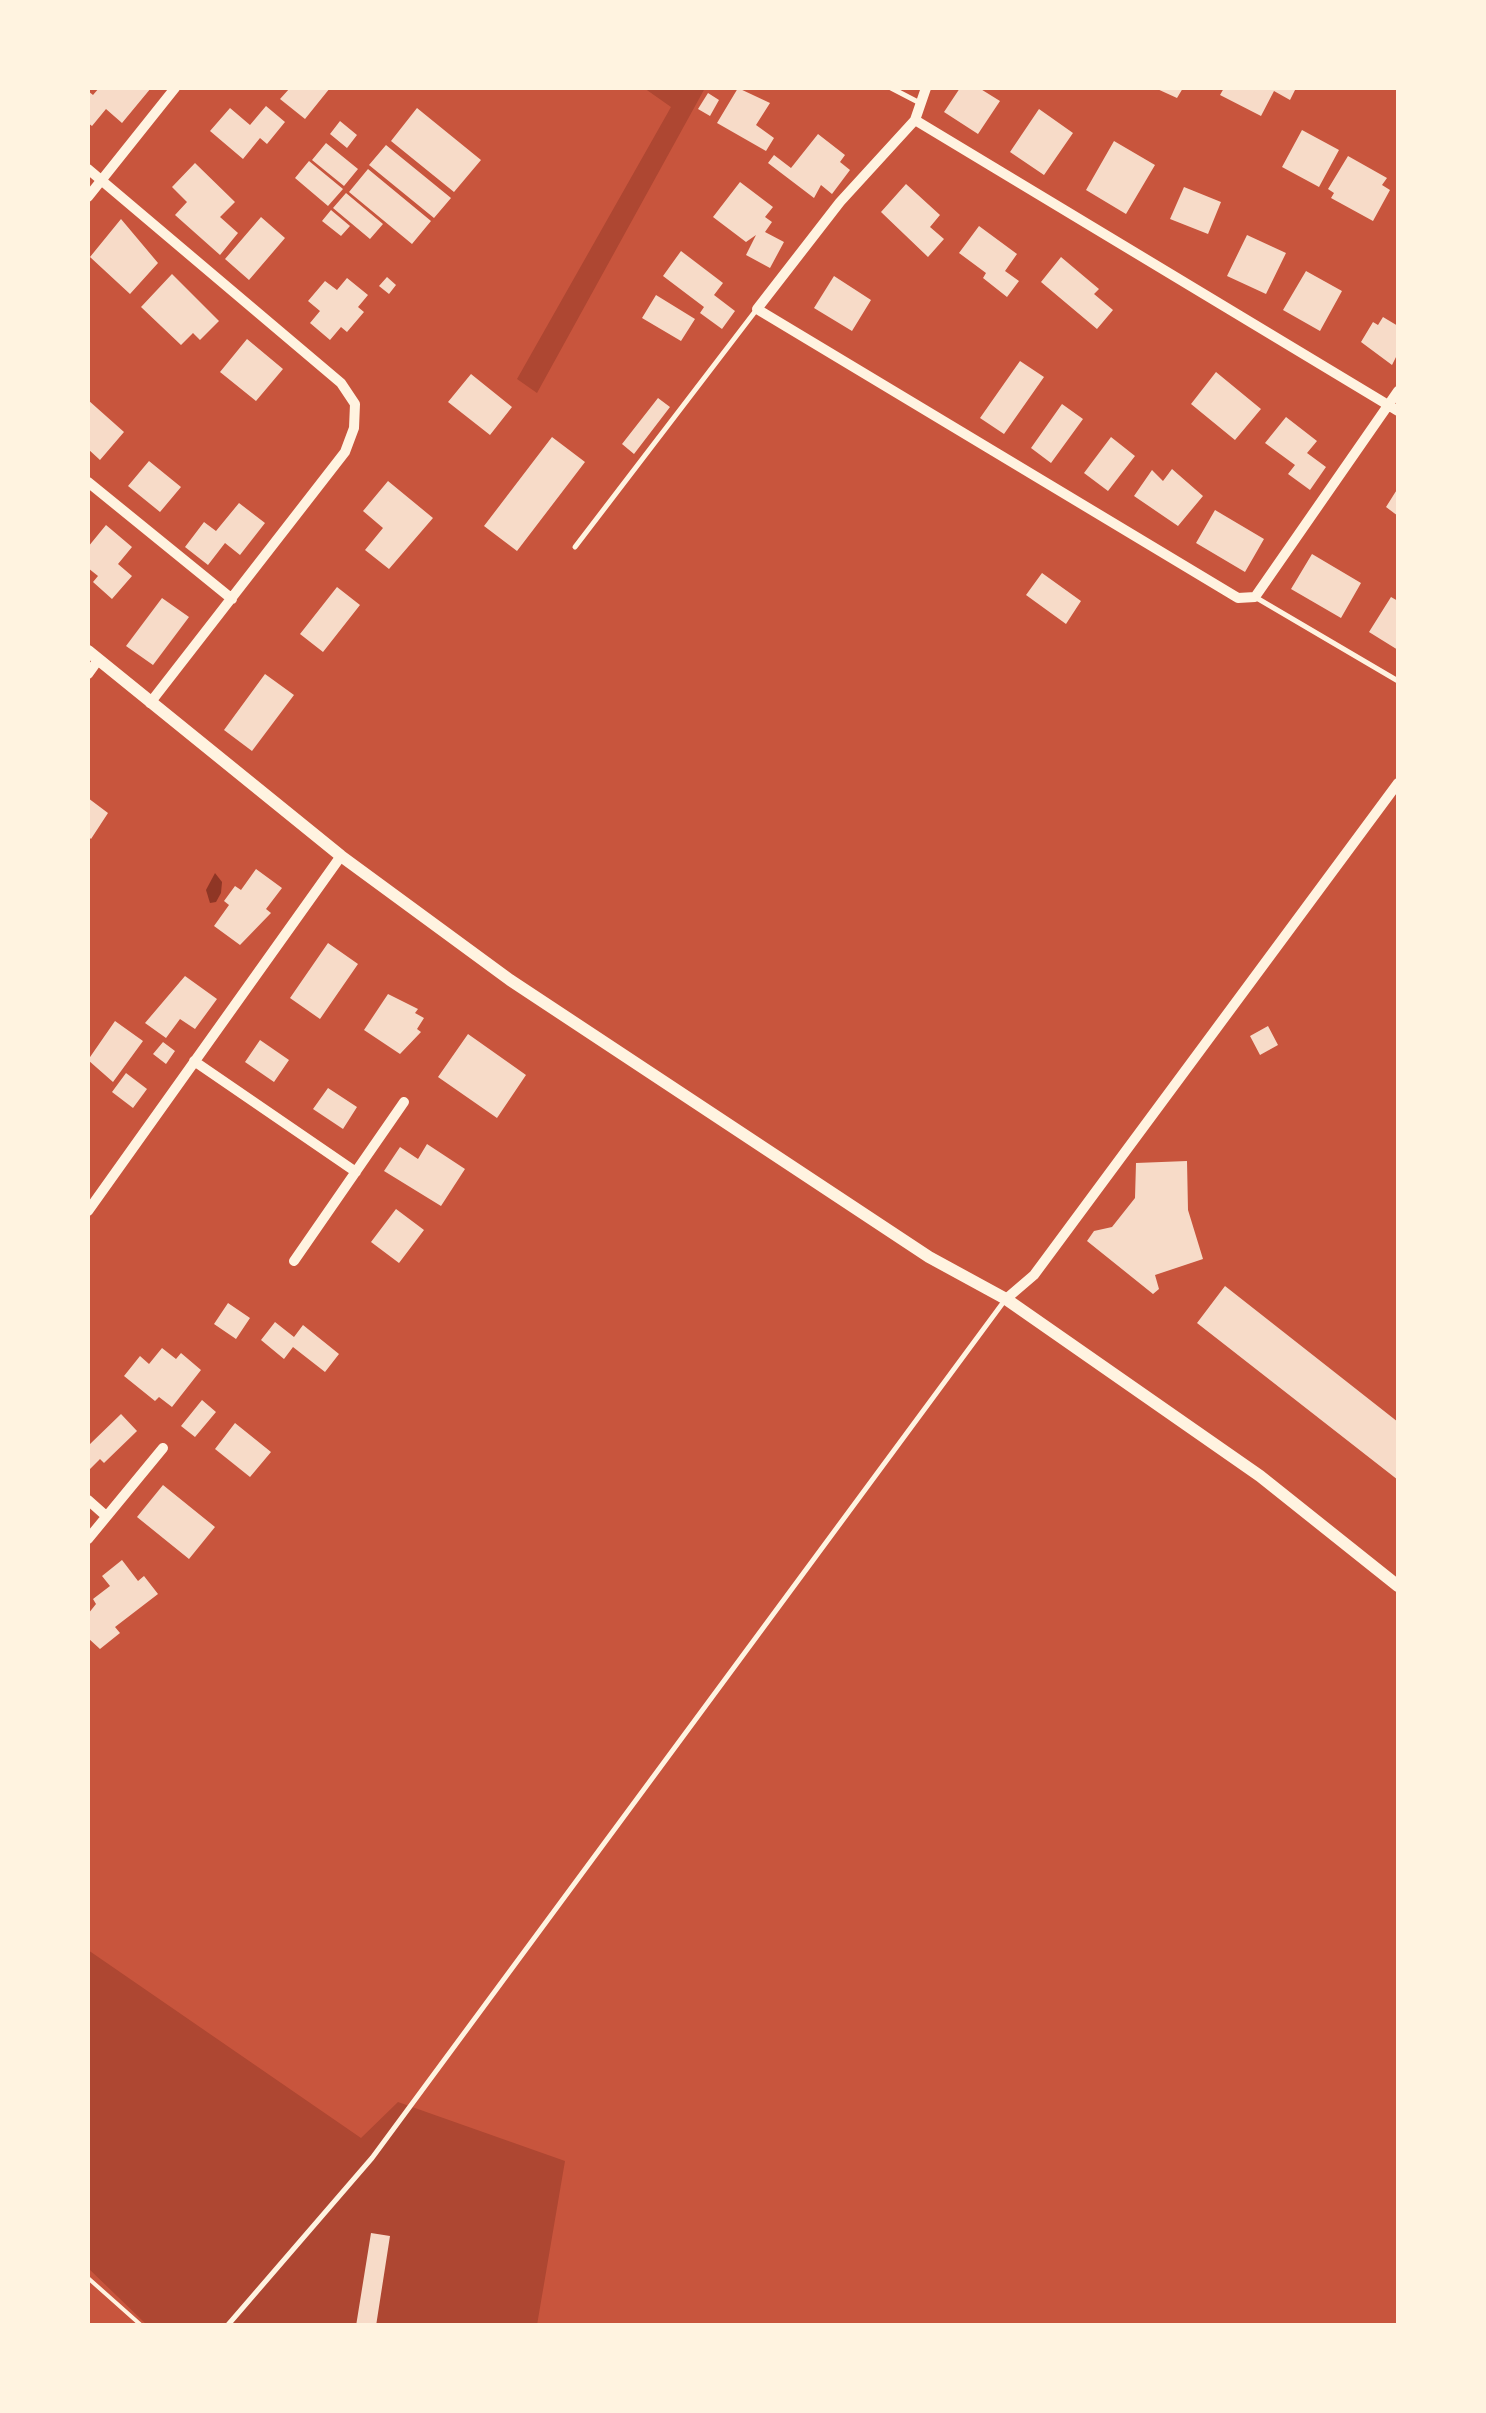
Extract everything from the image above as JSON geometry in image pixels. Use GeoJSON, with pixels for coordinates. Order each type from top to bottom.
{"type":"FeatureCollection","features":[{"type":"Feature","properties":{"kind":"street"},"geometry":{"type":"LineString","coordinates":[[88,196],[174,88]]}},
{"type":"Feature","properties":{"kind":"street"},"geometry":{"type":"LineString","coordinates":[[926,88],[915,120],[840,202],[757,310],[1238,598],[1255,597],[1394,408],[1398,391]]}},
{"type":"Feature","properties":{"kind":"street"},"geometry":{"type":"LineString","coordinates":[[915,120],[1394,408]]}},
{"type":"Feature","properties":{"kind":"street"},"geometry":{"type":"LineString","coordinates":[[88,169],[341,383],[355,404],[354,428],[345,452],[150,703]]}},
{"type":"Feature","properties":{"kind":"street"},"geometry":{"type":"LineString","coordinates":[[88,482],[232,599]]}},
{"type":"Feature","properties":{"kind":"street"},"geometry":{"type":"LineString","coordinates":[[88,674],[93,655],[341,856],[628,1060],[930,1257],[1006,1299],[1260,1476],[1398,1586]]}},
{"type":"Feature","properties":{"kind":"street"},"geometry":{"type":"LineString","coordinates":[[1006,1299],[1034,1275],[1398,783]]}},
{"type":"Feature","properties":{"kind":"street"},"geometry":{"type":"LineString","coordinates":[[88,1211],[341,856]]}},
{"type":"Feature","properties":{"kind":"street"},"geometry":{"type":"LineString","coordinates":[[194,1061],[356,1172]]}},
{"type":"Feature","properties":{"kind":"street"},"geometry":{"type":"LineString","coordinates":[[294,1262],[404,1102]]}},
{"type":"Feature","properties":{"kind":"street"},"geometry":{"type":"LineString","coordinates":[[88,1539],[163,1448]]}},
{"type":"Feature","properties":{"kind":"street"},"geometry":{"type":"LineString","coordinates":[[88,1500],[106,1516]]}},
{"type":"Feature","properties":{"kind":"lane"},"geometry":{"type":"LineString","coordinates":[[892,88],[920,104]]}},
{"type":"Feature","properties":{"kind":"lane"},"geometry":{"type":"LineString","coordinates":[[576,547],[757,310]]}},
{"type":"Feature","properties":{"kind":"lane"},"geometry":{"type":"LineString","coordinates":[[1255,597],[1398,681]]}},
{"type":"Feature","properties":{"kind":"lane"},"geometry":{"type":"LineString","coordinates":[[228,2326],[372,2158],[1006,1299]]}},
{"type":"Feature","properties":{"kind":"path"},"geometry":{"type":"LineString","coordinates":[[88,2278],[142,2326]]}},
{"type":"Feature","properties":{"kind":"shaded area"},"geometry":{"type":"Polygon","coordinates":[[[644,88],[705,88],[537,393],[517,379],[671,107],[644,88]]]}},
{"type":"Feature","properties":{"kind":"shaded area"},"geometry":{"type":"Polygon","coordinates":[[[215,873],[222,882],[221,893],[216,902],[210,903],[206,890],[215,873]]]}},
{"type":"Feature","properties":{"kind":"shaded area"},"geometry":{"type":"Polygon","coordinates":[[[88,1950],[361,2138],[398,2102],[565,2161],[537,2325],[147,2325],[88,2268],[88,1950]]]}},
{"type":"Feature","properties":{"kind":"building"},"geometry":{"type":"Polygon","coordinates":[[[99,88],[151,88],[122,123],[106,109],[92,126],[88,123],[88,91],[93,95],[99,88]]]}},
{"type":"Feature","properties":{"kind":"building"},"geometry":{"type":"Polygon","coordinates":[[[290,88],[330,88],[305,119],[280,99],[290,88]]]}},
{"type":"Feature","properties":{"kind":"building"},"geometry":{"type":"Polygon","coordinates":[[[738,88],[770,103],[756,125],[774,138],[766,151],[717,123],[738,88]]]}},
{"type":"Feature","properties":{"kind":"building"},"geometry":{"type":"Polygon","coordinates":[[[960,88],[979,88],[1000,101],[978,134],[944,112],[960,88]]]}},
{"type":"Feature","properties":{"kind":"building"},"geometry":{"type":"Polygon","coordinates":[[[1155,88],[1183,88],[1177,98],[1155,88]]]}},
{"type":"Feature","properties":{"kind":"building"},"geometry":{"type":"Polygon","coordinates":[[[1224,88],[1296,88],[1290,100],[1274,91],[1261,116],[1220,95],[1224,88]]]}},
{"type":"Feature","properties":{"kind":"building"},"geometry":{"type":"Polygon","coordinates":[[[708,93],[719,100],[710,116],[698,109],[708,93]]]}},
{"type":"Feature","properties":{"kind":"building"},"geometry":{"type":"Polygon","coordinates":[[[266,106],[285,122],[267,144],[260,138],[243,159],[210,131],[230,108],[250,125],[266,106]]]}},
{"type":"Feature","properties":{"kind":"building"},"geometry":{"type":"Polygon","coordinates":[[[417,108],[481,160],[454,192],[391,141],[417,108]]]}},
{"type":"Feature","properties":{"kind":"building"},"geometry":{"type":"Polygon","coordinates":[[[1039,109],[1073,133],[1044,175],[1010,152],[1039,109]]]}},
{"type":"Feature","properties":{"kind":"building"},"geometry":{"type":"Polygon","coordinates":[[[340,121],[357,135],[347,148],[330,134],[340,121]]]}},
{"type":"Feature","properties":{"kind":"building"},"geometry":{"type":"Polygon","coordinates":[[[1302,130],[1339,150],[1319,187],[1282,167],[1302,130]]]}},
{"type":"Feature","properties":{"kind":"building"},"geometry":{"type":"Polygon","coordinates":[[[818,134],[845,155],[840,162],[850,170],[832,194],[821,185],[814,198],[768,163],[774,155],[791,168],[818,134]]]}},
{"type":"Feature","properties":{"kind":"building"},"geometry":{"type":"Polygon","coordinates":[[[1114,141],[1155,165],[1126,214],[1086,190],[1114,141]]]}},
{"type":"Feature","properties":{"kind":"building"},"geometry":{"type":"Polygon","coordinates":[[[326,143],[358,169],[344,186],[312,160],[326,143]]]}},
{"type":"Feature","properties":{"kind":"building"},"geometry":{"type":"Polygon","coordinates":[[[386,145],[451,198],[434,218],[369,165],[386,145]]]}},
{"type":"Feature","properties":{"kind":"building"},"geometry":{"type":"Polygon","coordinates":[[[1348,156],[1387,178],[1382,185],[1390,190],[1373,221],[1331,198],[1334,193],[1328,189],[1348,156]]]}},
{"type":"Feature","properties":{"kind":"building"},"geometry":{"type":"Polygon","coordinates":[[[309,161],[343,189],[328,206],[295,178],[309,161]]]}},
{"type":"Feature","properties":{"kind":"building"},"geometry":{"type":"Polygon","coordinates":[[[195,163],[235,202],[220,217],[238,233],[220,255],[175,215],[187,202],[172,187],[195,163]]]}},
{"type":"Feature","properties":{"kind":"building"},"geometry":{"type":"Polygon","coordinates":[[[368,169],[431,221],[412,244],[349,192],[368,169]]]}},
{"type":"Feature","properties":{"kind":"building"},"geometry":{"type":"Polygon","coordinates":[[[740,182],[773,207],[765,217],[772,222],[765,232],[784,242],[770,268],[746,255],[756,235],[746,242],[713,217],[740,182]]]}},
{"type":"Feature","properties":{"kind":"building"},"geometry":{"type":"Polygon","coordinates":[[[906,184],[940,215],[930,227],[944,239],[928,257],[881,212],[906,184]]]}},
{"type":"Feature","properties":{"kind":"building"},"geometry":{"type":"Polygon","coordinates":[[[1184,187],[1221,202],[1208,234],[1170,219],[1184,187]]]}},
{"type":"Feature","properties":{"kind":"building"},"geometry":{"type":"Polygon","coordinates":[[[346,193],[383,224],[370,239],[333,208],[346,193]]]}},
{"type":"Feature","properties":{"kind":"building"},"geometry":{"type":"Polygon","coordinates":[[[331,210],[350,226],[341,236],[322,221],[331,210]]]}},
{"type":"Feature","properties":{"kind":"building"},"geometry":{"type":"Polygon","coordinates":[[[261,217],[285,238],[249,280],[225,259],[261,217]]]}},
{"type":"Feature","properties":{"kind":"building"},"geometry":{"type":"Polygon","coordinates":[[[121,219],[158,263],[130,294],[90,257],[121,219]]]}},
{"type":"Feature","properties":{"kind":"building"},"geometry":{"type":"Polygon","coordinates":[[[979,226],[1017,254],[1005,271],[1019,281],[1007,297],[983,278],[986,273],[959,253],[979,226]]]}},
{"type":"Feature","properties":{"kind":"building"},"geometry":{"type":"Polygon","coordinates":[[[1247,235],[1286,253],[1266,294],[1227,276],[1247,235]]]}},
{"type":"Feature","properties":{"kind":"building"},"geometry":{"type":"Polygon","coordinates":[[[681,251],[723,283],[714,295],[735,311],[722,329],[700,313],[704,307],[663,276],[681,251]]]}},
{"type":"Feature","properties":{"kind":"building"},"geometry":{"type":"Polygon","coordinates":[[[1061,257],[1099,289],[1094,294],[1113,310],[1097,329],[1041,282],[1061,257]]]}},
{"type":"Feature","properties":{"kind":"building"},"geometry":{"type":"Polygon","coordinates":[[[1306,271],[1342,291],[1320,331],[1283,310],[1306,271]]]}},
{"type":"Feature","properties":{"kind":"building"},"geometry":{"type":"Polygon","coordinates":[[[172,274],[219,321],[200,340],[193,333],[181,345],[141,307],[172,274]]]}},
{"type":"Feature","properties":{"kind":"building"},"geometry":{"type":"Polygon","coordinates":[[[834,276],[871,300],[852,331],[814,308],[834,276]]]}},
{"type":"Feature","properties":{"kind":"building"},"geometry":{"type":"Polygon","coordinates":[[[387,277],[396,285],[389,294],[379,286],[387,277]]]}},
{"type":"Feature","properties":{"kind":"building"},"geometry":{"type":"Polygon","coordinates":[[[347,278],[368,295],[358,307],[364,312],[347,332],[341,327],[330,340],[310,323],[320,311],[308,301],[325,281],[337,290],[347,278]]]}},
{"type":"Feature","properties":{"kind":"building"},"geometry":{"type":"Polygon","coordinates":[[[656,295],[695,319],[681,341],[642,318],[656,295]]]}},
{"type":"Feature","properties":{"kind":"building"},"geometry":{"type":"Polygon","coordinates":[[[1383,317],[1398,326],[1398,353],[1392,365],[1361,342],[1373,322],[1378,325],[1383,317]]]}},
{"type":"Feature","properties":{"kind":"building"},"geometry":{"type":"Polygon","coordinates":[[[247,339],[283,369],[256,401],[220,372],[247,339]]]}},
{"type":"Feature","properties":{"kind":"building"},"geometry":{"type":"Polygon","coordinates":[[[1020,361],[1044,377],[1004,434],[980,418],[1020,361]]]}},
{"type":"Feature","properties":{"kind":"building"},"geometry":{"type":"Polygon","coordinates":[[[1216,372],[1261,409],[1235,440],[1191,404],[1216,372]]]}},
{"type":"Feature","properties":{"kind":"building"},"geometry":{"type":"Polygon","coordinates":[[[471,374],[512,407],[490,435],[448,402],[471,374]]]}},
{"type":"Feature","properties":{"kind":"building"},"geometry":{"type":"Polygon","coordinates":[[[658,398],[670,407],[634,454],[622,444],[658,398]]]}},
{"type":"Feature","properties":{"kind":"building"},"geometry":{"type":"Polygon","coordinates":[[[88,400],[124,432],[100,460],[88,449],[88,400]]]}},
{"type":"Feature","properties":{"kind":"building"},"geometry":{"type":"Polygon","coordinates":[[[1062,404],[1083,419],[1051,463],[1031,448],[1062,404]]]}},
{"type":"Feature","properties":{"kind":"building"},"geometry":{"type":"Polygon","coordinates":[[[1286,417],[1317,441],[1307,453],[1326,467],[1310,490],[1288,474],[1295,465],[1265,443],[1286,417]]]}},
{"type":"Feature","properties":{"kind":"building"},"geometry":{"type":"Polygon","coordinates":[[[552,437],[585,462],[517,551],[484,526],[552,437]]]}},
{"type":"Feature","properties":{"kind":"building"},"geometry":{"type":"Polygon","coordinates":[[[1111,437],[1135,456],[1108,491],[1084,473],[1111,437]]]}},
{"type":"Feature","properties":{"kind":"building"},"geometry":{"type":"Polygon","coordinates":[[[149,461],[181,487],[160,512],[128,486],[149,461]]]}},
{"type":"Feature","properties":{"kind":"building"},"geometry":{"type":"Polygon","coordinates":[[[1172,469],[1203,496],[1178,526],[1134,496],[1152,470],[1163,481],[1172,469]]]}},
{"type":"Feature","properties":{"kind":"building"},"geometry":{"type":"Polygon","coordinates":[[[388,481],[433,518],[389,569],[365,550],[383,528],[363,511],[388,481]]]}},
{"type":"Feature","properties":{"kind":"building"},"geometry":{"type":"Polygon","coordinates":[[[1398,488],[1398,516],[1386,507],[1398,488]]]}},
{"type":"Feature","properties":{"kind":"building"},"geometry":{"type":"Polygon","coordinates":[[[239,503],[265,523],[240,555],[225,543],[208,565],[185,547],[204,522],[216,531],[239,503]]]}},
{"type":"Feature","properties":{"kind":"building"},"geometry":{"type":"Polygon","coordinates":[[[1215,510],[1264,539],[1245,572],[1196,543],[1215,510]]]}},
{"type":"Feature","properties":{"kind":"building"},"geometry":{"type":"Polygon","coordinates":[[[106,525],[132,547],[118,564],[132,576],[112,599],[93,582],[98,576],[88,568],[88,547],[106,525]]]}},
{"type":"Feature","properties":{"kind":"building"},"geometry":{"type":"Polygon","coordinates":[[[1312,554],[1361,583],[1341,618],[1291,589],[1312,554]]]}},
{"type":"Feature","properties":{"kind":"building"},"geometry":{"type":"Polygon","coordinates":[[[1042,573],[1081,601],[1066,624],[1026,595],[1042,573]]]}},
{"type":"Feature","properties":{"kind":"building"},"geometry":{"type":"Polygon","coordinates":[[[337,587],[360,605],[323,652],[300,634],[337,587]]]}},
{"type":"Feature","properties":{"kind":"building"},"geometry":{"type":"Polygon","coordinates":[[[1391,597],[1398,601],[1398,650],[1369,632],[1391,597]]]}},
{"type":"Feature","properties":{"kind":"building"},"geometry":{"type":"Polygon","coordinates":[[[162,598],[189,617],[153,665],[126,646],[162,598]]]}},
{"type":"Feature","properties":{"kind":"building"},"geometry":{"type":"Polygon","coordinates":[[[265,674],[294,695],[252,751],[224,730],[265,674]]]}},
{"type":"Feature","properties":{"kind":"building"},"geometry":{"type":"Polygon","coordinates":[[[88,798],[108,813],[91,839],[88,836],[88,798]]]}},
{"type":"Feature","properties":{"kind":"building"},"geometry":{"type":"Polygon","coordinates":[[[256,869],[282,888],[266,909],[271,913],[240,945],[214,926],[229,905],[224,901],[235,886],[241,890],[256,869]]]}},
{"type":"Feature","properties":{"kind":"building"},"geometry":{"type":"Polygon","coordinates":[[[328,943],[358,964],[320,1019],[290,998],[328,943]]]}},
{"type":"Feature","properties":{"kind":"building"},"geometry":{"type":"Polygon","coordinates":[[[185,976],[217,999],[195,1029],[180,1019],[166,1038],[145,1023],[185,976]]]}},
{"type":"Feature","properties":{"kind":"building"},"geometry":{"type":"Polygon","coordinates":[[[388,994],[418,1009],[415,1013],[424,1018],[417,1029],[421,1032],[400,1054],[364,1030],[388,994]]]}},
{"type":"Feature","properties":{"kind":"building"},"geometry":{"type":"Polygon","coordinates":[[[115,1021],[143,1041],[113,1082],[88,1060],[115,1021]]]}},
{"type":"Feature","properties":{"kind":"building"},"geometry":{"type":"Polygon","coordinates":[[[1268,1026],[1278,1045],[1260,1055],[1250,1036],[1268,1026]]]}},
{"type":"Feature","properties":{"kind":"building"},"geometry":{"type":"Polygon","coordinates":[[[468,1034],[526,1075],[497,1118],[438,1077],[468,1034]]]}},
{"type":"Feature","properties":{"kind":"building"},"geometry":{"type":"Polygon","coordinates":[[[260,1040],[289,1060],[274,1082],[245,1062],[260,1040]]]}},
{"type":"Feature","properties":{"kind":"building"},"geometry":{"type":"Polygon","coordinates":[[[163,1042],[175,1051],[166,1064],[153,1054],[163,1042]]]}},
{"type":"Feature","properties":{"kind":"building"},"geometry":{"type":"Polygon","coordinates":[[[126,1073],[147,1089],[133,1108],[112,1092],[126,1073]]]}},
{"type":"Feature","properties":{"kind":"building"},"geometry":{"type":"Polygon","coordinates":[[[328,1088],[357,1107],[343,1129],[313,1109],[328,1088]]]}},
{"type":"Feature","properties":{"kind":"building"},"geometry":{"type":"Polygon","coordinates":[[[427,1144],[465,1169],[441,1206],[384,1171],[400,1147],[418,1159],[427,1144]]]}},
{"type":"Feature","properties":{"kind":"building"},"geometry":{"type":"Polygon","coordinates":[[[1187,1161],[1188,1210],[1203,1259],[1155,1275],[1159,1289],[1153,1294],[1087,1241],[1094,1231],[1112,1227],[1135,1198],[1136,1163],[1187,1161]]]}},
{"type":"Feature","properties":{"kind":"building"},"geometry":{"type":"Polygon","coordinates":[[[396,1209],[424,1230],[399,1263],[371,1242],[396,1209]]]}},
{"type":"Feature","properties":{"kind":"building"},"geometry":{"type":"Polygon","coordinates":[[[1225,1286],[1398,1422],[1398,1480],[1197,1323],[1225,1286]]]}},
{"type":"Feature","properties":{"kind":"building"},"geometry":{"type":"Polygon","coordinates":[[[228,1303],[250,1318],[236,1339],[214,1324],[228,1303]]]}},
{"type":"Feature","properties":{"kind":"building"},"geometry":{"type":"Polygon","coordinates":[[[275,1322],[294,1337],[303,1325],[339,1354],[325,1372],[293,1347],[284,1359],[261,1340],[275,1322]]]}},
{"type":"Feature","properties":{"kind":"building"},"geometry":{"type":"Polygon","coordinates":[[[162,1348],[176,1359],[181,1353],[201,1370],[172,1407],[159,1397],[155,1401],[124,1376],[140,1356],[149,1364],[162,1348]]]}},
{"type":"Feature","properties":{"kind":"building"},"geometry":{"type":"Polygon","coordinates":[[[202,1400],[216,1412],[195,1437],[181,1426],[202,1400]]]}},
{"type":"Feature","properties":{"kind":"building"},"geometry":{"type":"Polygon","coordinates":[[[121,1414],[137,1431],[104,1463],[100,1459],[88,1471],[88,1446],[121,1414]]]}},
{"type":"Feature","properties":{"kind":"building"},"geometry":{"type":"Polygon","coordinates":[[[235,1423],[271,1452],[250,1477],[215,1449],[235,1423]]]}},
{"type":"Feature","properties":{"kind":"building"},"geometry":{"type":"Polygon","coordinates":[[[163,1485],[215,1527],[189,1559],[137,1517],[163,1485]]]}},
{"type":"Feature","properties":{"kind":"building"},"geometry":{"type":"Polygon","coordinates":[[[122,1560],[138,1581],[144,1576],[158,1594],[115,1627],[120,1633],[100,1649],[88,1638],[88,1614],[96,1604],[93,1599],[110,1586],[102,1576],[122,1560]]]}},
{"type":"Feature","properties":{"kind":"building"},"geometry":{"type":"Polygon","coordinates":[[[371,2233],[390,2236],[376,2326],[356,2326],[371,2233]]]}}]}
